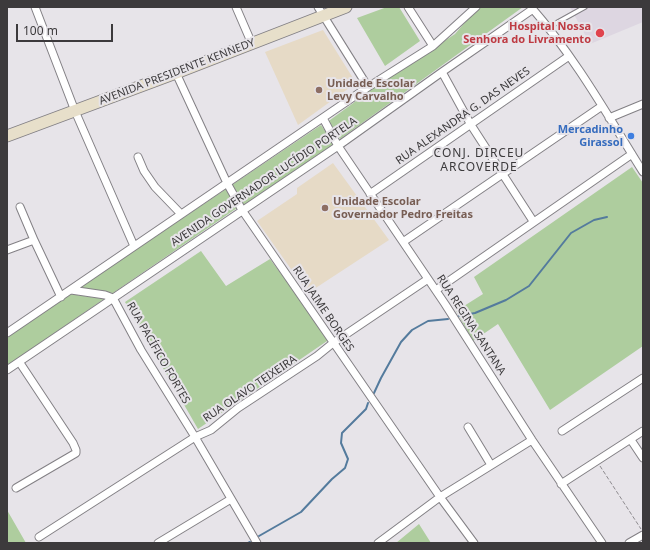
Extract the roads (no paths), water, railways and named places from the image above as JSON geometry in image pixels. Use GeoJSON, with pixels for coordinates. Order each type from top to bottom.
{"type":"FeatureCollection","features":[{"type":"Feature","properties":{"kind":"street"},"geometry":{"type":"LineString","coordinates":[[36,7],[75,111],[134,246]]}},
{"type":"Feature","properties":{"kind":"street"},"geometry":{"type":"LineString","coordinates":[[236,7],[252,44]]}},
{"type":"Feature","properties":{"kind":"street","name":"AVENIDA PRESIDENTE KENNEDY"},"geometry":{"type":"LineString","coordinates":[[7,136],[252,44],[320,12],[346,7]]}},
{"type":"Feature","properties":{"kind":"street"},"geometry":{"type":"LineString","coordinates":[[408,7],[433,46]]}},
{"type":"Feature","properties":{"kind":"street","name":"AVENIDA GOVERNADOR LUCÍDIO PORTELA"},"geometry":{"type":"LineString","coordinates":[[7,333],[368,87],[433,46],[476,7]]}},
{"type":"Feature","properties":{"kind":"street"},"geometry":{"type":"LineString","coordinates":[[532,8],[569,56],[643,172]]}},
{"type":"Feature","properties":{"kind":"street","name":"AVENIDA GOVERNADOR LUCÍDIO PORTELA"},"geometry":{"type":"LineString","coordinates":[[7,370],[338,146],[532,8]]}},
{"type":"Feature","properties":{"kind":"street"},"geometry":{"type":"LineString","coordinates":[[320,12],[368,87]]}},
{"type":"Feature","properties":{"kind":"street","name":"RUA ALEXANDRA G. DAS NEVES"},"geometry":{"type":"LineString","coordinates":[[370,194],[569,56]]}},
{"type":"Feature","properties":{"kind":"street"},"geometry":{"type":"LineString","coordinates":[[442,72],[471,125],[533,221]]}},
{"type":"Feature","properties":{"kind":"street","name":"RUA JAIME BORGES"},"geometry":{"type":"LineString","coordinates":[[176,73],[227,183],[242,210],[440,497],[474,543]]}},
{"type":"Feature","properties":{"kind":"street"},"geometry":{"type":"LineString","coordinates":[[609,118],[643,104]]}},
{"type":"Feature","properties":{"kind":"street"},"geometry":{"type":"LineString","coordinates":[[403,242],[602,106]]}},
{"type":"Feature","properties":{"kind":"street","name":"RUA REGINA SANTANA"},"geometry":{"type":"LineString","coordinates":[[323,118],[338,146],[436,290],[532,440],[602,543]]}},
{"type":"Feature","properties":{"kind":"street"},"geometry":{"type":"LineString","coordinates":[[436,290],[533,221],[632,154]]}},
{"type":"Feature","properties":{"kind":"street"},"geometry":{"type":"LineString","coordinates":[[138,157],[144,171],[155,187],[181,214]]}},
{"type":"Feature","properties":{"kind":"street"},"geometry":{"type":"LineString","coordinates":[[20,207],[31,241],[61,297]]}},
{"type":"Feature","properties":{"kind":"street"},"geometry":{"type":"LineString","coordinates":[[7,250],[31,241]]}},
{"type":"Feature","properties":{"kind":"street","name":"RUA OLAVO TEIXEIRA"},"geometry":{"type":"LineString","coordinates":[[39,537],[195,437],[211,430],[238,408],[317,356],[333,342],[428,279]]}},
{"type":"Feature","properties":{"kind":"street"},"geometry":{"type":"LineString","coordinates":[[71,290],[105,295],[113,298]]}},
{"type":"Feature","properties":{"kind":"street","name":"RUA PACÍFICO FORTES"},"geometry":{"type":"LineString","coordinates":[[113,298],[141,350],[195,437],[257,543]]}},
{"type":"Feature","properties":{"kind":"street"},"geometry":{"type":"LineString","coordinates":[[16,488],[76,453],[73,443],[20,362]]}},
{"type":"Feature","properties":{"kind":"street"},"geometry":{"type":"LineString","coordinates":[[562,431],[643,378]]}},
{"type":"Feature","properties":{"kind":"street"},"geometry":{"type":"LineString","coordinates":[[468,427],[490,465]]}},
{"type":"Feature","properties":{"kind":"street"},"geometry":{"type":"LineString","coordinates":[[561,484],[643,432]]}},
{"type":"Feature","properties":{"kind":"street"},"geometry":{"type":"LineString","coordinates":[[378,543],[440,497],[532,440]]}},
{"type":"Feature","properties":{"kind":"street"},"geometry":{"type":"LineString","coordinates":[[631,440],[643,458]]}},
{"type":"Feature","properties":{"kind":"street"},"geometry":{"type":"LineString","coordinates":[[158,543],[231,499]]}},
{"type":"Feature","properties":{"kind":"street"},"geometry":{"type":"LineString","coordinates":[[629,543],[643,536]]}},
{"type":"Feature","properties":{"kind":"lane"},"geometry":{"type":"LineString","coordinates":[[548,28],[585,7]]}},
{"type":"Feature","properties":{"kind":"waterway"},"geometry":{"type":"LineString","coordinates":[[459,316],[475,313],[506,300],[529,286],[571,233],[594,220],[607,217]]}},
{"type":"Feature","properties":{"kind":"waterway"},"geometry":{"type":"LineString","coordinates":[[374,393],[401,342],[412,330],[428,321],[448,319]]}},
{"type":"Feature","properties":{"kind":"waterway"},"geometry":{"type":"LineString","coordinates":[[259,536],[301,512],[332,479],[345,468],[348,459],[341,443],[342,433],[366,409],[368,403]]}},
{"type":"Feature","properties":{"kind":"place","name":"Hospital Nossa Senhora do Livramento"},"geometry":{"type":"Point","coordinates":[600,33]}},
{"type":"Feature","properties":{"kind":"place","name":"Unidade Escolar Levy Carvalho"},"geometry":{"type":"Point","coordinates":[319,90]}},
{"type":"Feature","properties":{"kind":"place","name":"Mercadinho Girassol"},"geometry":{"type":"Point","coordinates":[631,136]}},
{"type":"Feature","properties":{"kind":"place","name":"Unidade Escolar Governador Pedro Freitas"},"geometry":{"type":"Point","coordinates":[325,208]}},
{"type":"Feature","properties":{"kind":"district","name":"CONJ. DIRCEU ARCOVERDE"},"geometry":{"type":"Point","coordinates":[479,161]}}]}
